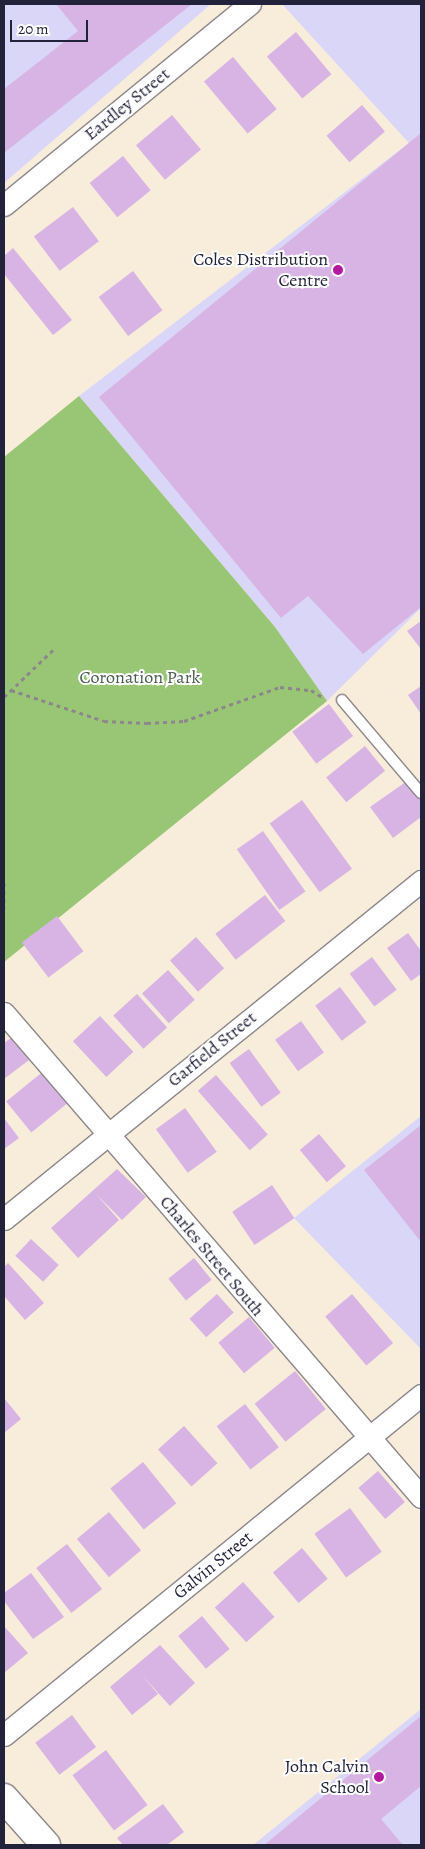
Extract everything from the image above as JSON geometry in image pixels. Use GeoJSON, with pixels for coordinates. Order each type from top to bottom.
{"type":"FeatureCollection","features":[{"type":"Feature","properties":{"kind":"street","name":"Eardley Street"},"geometry":{"type":"LineString","coordinates":[[4,205],[250,4]]}},
{"type":"Feature","properties":{"kind":"street","name":"Garfield Street"},"geometry":{"type":"LineString","coordinates":[[4,1219],[107,1133],[421,881]]}},
{"type":"Feature","properties":{"kind":"street","name":"Charles Street South"},"geometry":{"type":"LineString","coordinates":[[4,1013],[421,1497]]}},
{"type":"Feature","properties":{"kind":"street","name":"Galvin Street"},"geometry":{"type":"LineString","coordinates":[[4,1735],[421,1395]]}},
{"type":"Feature","properties":{"kind":"street"},"geometry":{"type":"LineString","coordinates":[[4,1798],[46,1845]]}},
{"type":"Feature","properties":{"kind":"lane"},"geometry":{"type":"LineString","coordinates":[[342,700],[421,793]]}},
{"type":"Feature","properties":{"kind":"path"},"geometry":{"type":"LineString","coordinates":[[4,697],[56,646]]}},
{"type":"Feature","properties":{"kind":"path"},"geometry":{"type":"LineString","coordinates":[[11,690],[104,721],[147,723],[184,721],[280,687],[311,690],[327,701]]}},
{"type":"Feature","properties":{"kind":"path"},"geometry":{"type":"LineString","coordinates":[[4,883],[4,908]]}},
{"type":"Feature","properties":{"kind":"shaded area"},"geometry":{"type":"Polygon","coordinates":[[[4,4],[211,4],[4,183],[4,4]]]}},
{"type":"Feature","properties":{"kind":"shaded area","name":"Coles Distribution Centre"},"geometry":{"type":"Polygon","coordinates":[[[282,4],[421,4],[421,608],[327,701],[275,627],[79,396],[409,143],[282,4]]]}},
{"type":"Feature","properties":{"kind":"shaded area"},"geometry":{"type":"Polygon","coordinates":[[[421,1116],[421,1349],[294,1218],[421,1116]]]}},
{"type":"Feature","properties":{"kind":"shaded area","name":"John Calvin School"},"geometry":{"type":"Polygon","coordinates":[[[421,1709],[421,1845],[253,1845],[421,1709]]]}},
{"type":"Feature","properties":{"kind":"green space","name":"Coronation Park"},"geometry":{"type":"Polygon","coordinates":[[[79,396],[275,627],[327,701],[4,962],[4,457],[79,396]]]}},
{"type":"Feature","properties":{"kind":"building"},"geometry":{"type":"Polygon","coordinates":[[[56,4],[192,4],[4,153],[4,89],[78,31],[56,4]]]}},
{"type":"Feature","properties":{"kind":"building"},"geometry":{"type":"Polygon","coordinates":[[[296,32],[331,74],[302,99],[267,56],[296,32]]]}},
{"type":"Feature","properties":{"kind":"building"},"geometry":{"type":"Polygon","coordinates":[[[233,57],[277,109],[248,134],[204,81],[233,57]]]}},
{"type":"Feature","properties":{"kind":"building"},"geometry":{"type":"Polygon","coordinates":[[[362,105],[385,131],[349,162],[327,136],[362,105]]]}},
{"type":"Feature","properties":{"kind":"building"},"geometry":{"type":"Polygon","coordinates":[[[172,115],[201,149],[165,180],[136,145],[172,115]]]}},
{"type":"Feature","properties":{"kind":"building","name":"Coles Distribution Centre"},"geometry":{"type":"Polygon","coordinates":[[[421,133],[421,607],[363,654],[308,596],[281,618],[99,397],[421,133]]]}},
{"type":"Feature","properties":{"kind":"building"},"geometry":{"type":"Polygon","coordinates":[[[123,156],[151,190],[117,217],[90,183],[123,156]]]}},
{"type":"Feature","properties":{"kind":"building"},"geometry":{"type":"Polygon","coordinates":[[[73,207],[99,241],[60,271],[34,236],[73,207]]]}},
{"type":"Feature","properties":{"kind":"building"},"geometry":{"type":"Polygon","coordinates":[[[13,248],[72,320],[53,335],[4,274],[4,256],[13,248]]]}},
{"type":"Feature","properties":{"kind":"building"},"geometry":{"type":"Polygon","coordinates":[[[133,271],[162,310],[128,336],[99,297],[133,271]]]}},
{"type":"Feature","properties":{"kind":"building"},"geometry":{"type":"Polygon","coordinates":[[[421,621],[421,649],[407,631],[421,621]]]}},
{"type":"Feature","properties":{"kind":"building"},"geometry":{"type":"Polygon","coordinates":[[[421,686],[421,714],[408,695],[421,686]]]}},
{"type":"Feature","properties":{"kind":"building"},"geometry":{"type":"Polygon","coordinates":[[[329,704],[353,736],[316,764],[292,732],[329,704]]]}},
{"type":"Feature","properties":{"kind":"building"},"geometry":{"type":"Polygon","coordinates":[[[365,746],[385,771],[346,802],[326,777],[365,746]]]}},
{"type":"Feature","properties":{"kind":"building"},"geometry":{"type":"Polygon","coordinates":[[[407,781],[421,800],[421,817],[393,838],[370,807],[407,781]]]}},
{"type":"Feature","properties":{"kind":"building"},"geometry":{"type":"Polygon","coordinates":[[[302,800],[352,869],[320,892],[270,824],[302,800]]]}},
{"type":"Feature","properties":{"kind":"building"},"geometry":{"type":"Polygon","coordinates":[[[263,831],[305,892],[279,910],[237,849],[263,831]]]}},
{"type":"Feature","properties":{"kind":"building"},"geometry":{"type":"Polygon","coordinates":[[[265,895],[285,921],[236,960],[215,934],[265,895]]]}},
{"type":"Feature","properties":{"kind":"building"},"geometry":{"type":"Polygon","coordinates":[[[57,916],[83,951],[48,978],[22,942],[57,916]]]}},
{"type":"Feature","properties":{"kind":"building"},"geometry":{"type":"Polygon","coordinates":[[[408,933],[421,951],[421,974],[411,981],[387,948],[408,933]]]}},
{"type":"Feature","properties":{"kind":"building"},"geometry":{"type":"Polygon","coordinates":[[[196,937],[224,968],[198,992],[170,960],[196,937]]]}},
{"type":"Feature","properties":{"kind":"building"},"geometry":{"type":"Polygon","coordinates":[[[372,957],[397,990],[374,1007],[350,974],[372,957]]]}},
{"type":"Feature","properties":{"kind":"building"},"geometry":{"type":"Polygon","coordinates":[[[168,970],[195,1000],[169,1023],[142,993],[168,970]]]}},
{"type":"Feature","properties":{"kind":"building"},"geometry":{"type":"Polygon","coordinates":[[[340,987],[366,1022],[342,1041],[315,1006],[340,987]]]}},
{"type":"Feature","properties":{"kind":"building"},"geometry":{"type":"Polygon","coordinates":[[[137,994],[167,1027],[143,1049],[113,1015],[137,994]]]}},
{"type":"Feature","properties":{"kind":"building"},"geometry":{"type":"Polygon","coordinates":[[[100,1016],[133,1052],[106,1077],[73,1041],[100,1016]]]}},
{"type":"Feature","properties":{"kind":"building"},"geometry":{"type":"Polygon","coordinates":[[[301,1021],[324,1053],[298,1071],[275,1040],[301,1021]]]}},
{"type":"Feature","properties":{"kind":"building"},"geometry":{"type":"Polygon","coordinates":[[[11,1038],[29,1060],[4,1079],[4,1043],[11,1038]]]}},
{"type":"Feature","properties":{"kind":"building"},"geometry":{"type":"Polygon","coordinates":[[[249,1049],[281,1093],[261,1107],[230,1063],[249,1049]]]}},
{"type":"Feature","properties":{"kind":"building"},"geometry":{"type":"Polygon","coordinates":[[[45,1070],[70,1101],[31,1133],[6,1101],[45,1070]]]}},
{"type":"Feature","properties":{"kind":"building"},"geometry":{"type":"Polygon","coordinates":[[[216,1075],[268,1135],[250,1150],[198,1091],[216,1075]]]}},
{"type":"Feature","properties":{"kind":"building"},"geometry":{"type":"Polygon","coordinates":[[[185,1108],[217,1152],[188,1173],[156,1129],[185,1108]]]}},
{"type":"Feature","properties":{"kind":"building"},"geometry":{"type":"Polygon","coordinates":[[[4,1118],[19,1138],[4,1149],[4,1118]]]}},
{"type":"Feature","properties":{"kind":"building"},"geometry":{"type":"Polygon","coordinates":[[[421,1125],[421,1242],[364,1170],[421,1125]]]}},
{"type":"Feature","properties":{"kind":"building"},"geometry":{"type":"Polygon","coordinates":[[[319,1134],[346,1166],[327,1182],[300,1150],[319,1134]]]}},
{"type":"Feature","properties":{"kind":"building"},"geometry":{"type":"Polygon","coordinates":[[[117,1169],[146,1197],[122,1220],[96,1194],[119,1220],[78,1258],[51,1228],[117,1169]]]}},
{"type":"Feature","properties":{"kind":"building"},"geometry":{"type":"Polygon","coordinates":[[[272,1185],[294,1218],[255,1245],[232,1212],[272,1185]]]}},
{"type":"Feature","properties":{"kind":"building"},"geometry":{"type":"Polygon","coordinates":[[[31,1239],[59,1265],[43,1282],[15,1256],[31,1239]]]}},
{"type":"Feature","properties":{"kind":"building"},"geometry":{"type":"Polygon","coordinates":[[[194,1258],[212,1280],[186,1301],[168,1279],[194,1258]]]}},
{"type":"Feature","properties":{"kind":"building"},"geometry":{"type":"Polygon","coordinates":[[[8,1263],[44,1303],[25,1320],[4,1296],[4,1267],[8,1263]]]}},
{"type":"Feature","properties":{"kind":"building"},"geometry":{"type":"Polygon","coordinates":[[[217,1294],[234,1313],[206,1337],[190,1319],[217,1294]]]}},
{"type":"Feature","properties":{"kind":"building"},"geometry":{"type":"Polygon","coordinates":[[[352,1294],[393,1343],[366,1366],[325,1316],[352,1294]]]}},
{"type":"Feature","properties":{"kind":"building"},"geometry":{"type":"Polygon","coordinates":[[[249,1317],[275,1348],[244,1373],[218,1343],[249,1317]]]}},
{"type":"Feature","properties":{"kind":"building"},"geometry":{"type":"Polygon","coordinates":[[[295,1371],[326,1409],[285,1442],[255,1404],[295,1371]]]}},
{"type":"Feature","properties":{"kind":"building"},"geometry":{"type":"Polygon","coordinates":[[[4,1398],[21,1419],[4,1433],[4,1398]]]}},
{"type":"Feature","properties":{"kind":"building"},"geometry":{"type":"Polygon","coordinates":[[[245,1404],[279,1447],[250,1470],[217,1426],[245,1404]]]}},
{"type":"Feature","properties":{"kind":"building"},"geometry":{"type":"Polygon","coordinates":[[[184,1426],[217,1463],[191,1487],[158,1449],[184,1426]]]}},
{"type":"Feature","properties":{"kind":"building"},"geometry":{"type":"Polygon","coordinates":[[[143,1462],[176,1503],[144,1530],[110,1488],[143,1462]]]}},
{"type":"Feature","properties":{"kind":"building"},"geometry":{"type":"Polygon","coordinates":[[[378,1471],[405,1502],[385,1519],[358,1488],[378,1471]]]}},
{"type":"Feature","properties":{"kind":"building"},"geometry":{"type":"Polygon","coordinates":[[[350,1508],[382,1552],[346,1578],[314,1534],[350,1508]]]}},
{"type":"Feature","properties":{"kind":"building"},"geometry":{"type":"Polygon","coordinates":[[[109,1512],[141,1550],[109,1577],[77,1539],[109,1512]]]}},
{"type":"Feature","properties":{"kind":"building"},"geometry":{"type":"Polygon","coordinates":[[[67,1544],[102,1589],[71,1613],[36,1568],[67,1544]]]}},
{"type":"Feature","properties":{"kind":"building"},"geometry":{"type":"Polygon","coordinates":[[[302,1548],[328,1579],[299,1603],[273,1572],[302,1548]]]}},
{"type":"Feature","properties":{"kind":"building"},"geometry":{"type":"Polygon","coordinates":[[[31,1573],[64,1617],[33,1639],[4,1601],[4,1593],[31,1573]]]}},
{"type":"Feature","properties":{"kind":"building"},"geometry":{"type":"Polygon","coordinates":[[[243,1582],[274,1617],[246,1642],[215,1607],[243,1582]]]}},
{"type":"Feature","properties":{"kind":"building"},"geometry":{"type":"Polygon","coordinates":[[[202,1616],[230,1649],[206,1669],[178,1636],[202,1616]]]}},
{"type":"Feature","properties":{"kind":"building"},"geometry":{"type":"Polygon","coordinates":[[[4,1626],[28,1653],[4,1673],[4,1626]]]}},
{"type":"Feature","properties":{"kind":"building"},"geometry":{"type":"Polygon","coordinates":[[[160,1645],[195,1683],[170,1706],[141,1674],[158,1694],[132,1715],[110,1687],[160,1645]]]}},
{"type":"Feature","properties":{"kind":"building"},"geometry":{"type":"Polygon","coordinates":[[[72,1715],[96,1747],[59,1775],[35,1743],[72,1715]]]}},
{"type":"Feature","properties":{"kind":"building","name":"John Calvin School"},"geometry":{"type":"Polygon","coordinates":[[[421,1716],[421,1786],[381,1819],[403,1845],[264,1845],[421,1716]]]}},
{"type":"Feature","properties":{"kind":"building"},"geometry":{"type":"Polygon","coordinates":[[[106,1750],[148,1805],[114,1830],[72,1775],[106,1750]]]}},
{"type":"Feature","properties":{"kind":"building"},"geometry":{"type":"Polygon","coordinates":[[[163,1804],[184,1832],[167,1845],[123,1845],[117,1838],[163,1804]]]}},
{"type":"Feature","properties":{"kind":"place","name":"Coles Distribution Centre"},"geometry":{"type":"Point","coordinates":[338,270]}},
{"type":"Feature","properties":{"kind":"place","name":"John Calvin School"},"geometry":{"type":"Point","coordinates":[379,1777]}}]}
